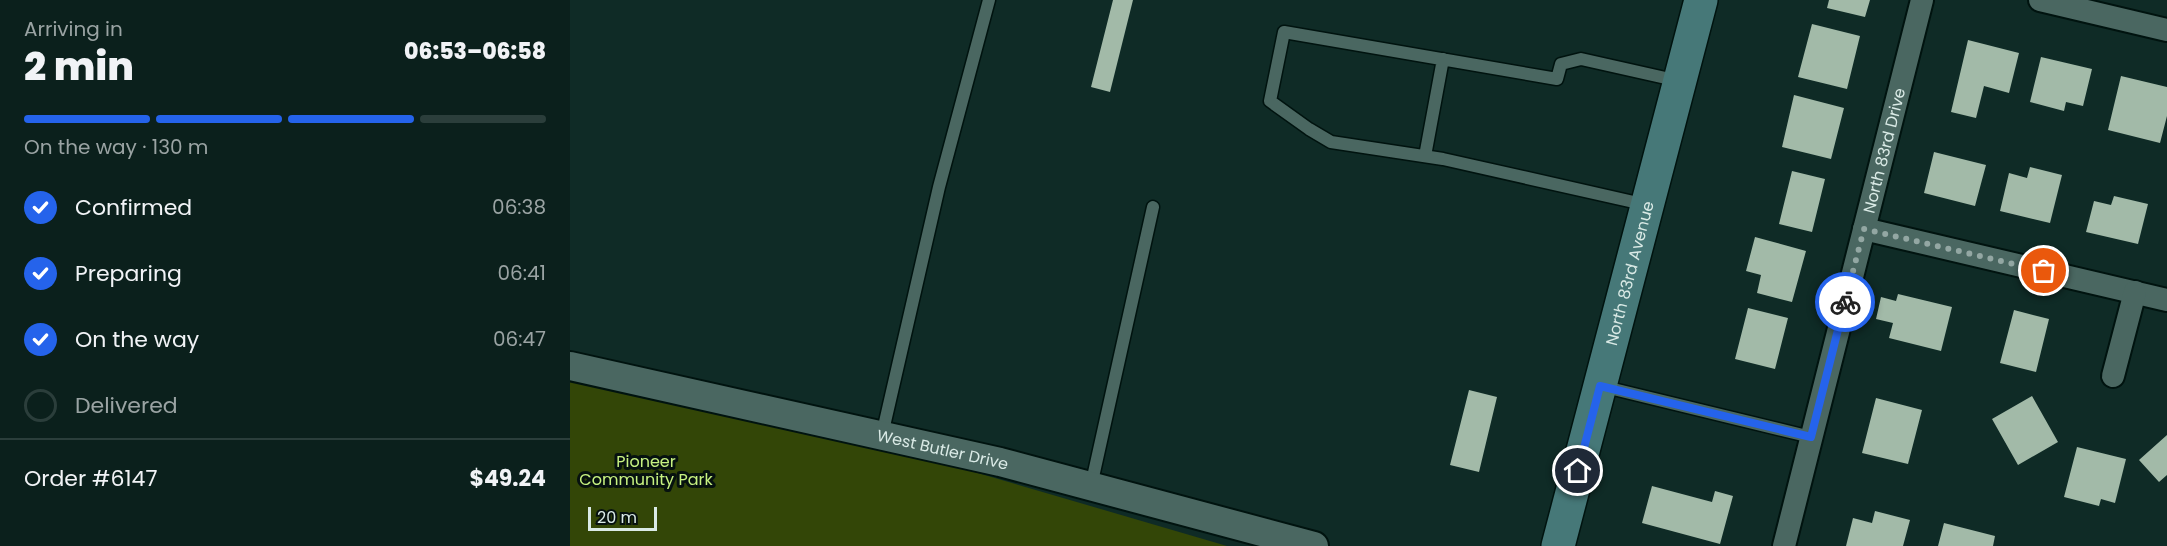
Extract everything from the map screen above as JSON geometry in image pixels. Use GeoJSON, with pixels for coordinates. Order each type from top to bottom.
{"type":"FeatureCollection","features":[{"type":"Feature","properties":{"kind":"main road","name":"North 83rd Avenue"},"geometry":{"type":"LineString","coordinates":[[1558,546],[1701,0]]}},
{"type":"Feature","properties":{"kind":"street","name":"North 83rd Drive"},"geometry":{"type":"LineString","coordinates":[[1784,546],[1922,0]]}},
{"type":"Feature","properties":{"kind":"street"},"geometry":{"type":"LineString","coordinates":[[2040,0],[2167,30]]}},
{"type":"Feature","properties":{"kind":"street"},"geometry":{"type":"LineString","coordinates":[[1864,229],[2167,300]]}},
{"type":"Feature","properties":{"kind":"street"},"geometry":{"type":"LineString","coordinates":[[2113,376],[2135,292]]}},
{"type":"Feature","properties":{"kind":"street","name":"West Butler Drive"},"geometry":{"type":"LineString","coordinates":[[570,366],[1000,462],[1314,546]]}},
{"type":"Feature","properties":{"kind":"lane"},"geometry":{"type":"LineString","coordinates":[[882,435],[939,187],[990,0]]}},
{"type":"Feature","properties":{"kind":"lane"},"geometry":{"type":"LineString","coordinates":[[1647,206],[1425,156],[1331,142],[1270,101],[1284,32],[1557,79],[1561,64],[1581,59],[1680,81]]}},
{"type":"Feature","properties":{"kind":"lane"},"geometry":{"type":"LineString","coordinates":[[1425,156],[1443,59]]}},
{"type":"Feature","properties":{"kind":"lane"},"geometry":{"type":"LineString","coordinates":[[1092,486],[1153,207]]}},
{"type":"Feature","properties":{"kind":"lane"},"geometry":{"type":"LineString","coordinates":[[1600,386],[1811,437]]}},
{"type":"Feature","properties":{"kind":"green space","name":"Pioneer Community Park"},"geometry":{"type":"Polygon","coordinates":[[[570,376],[913,454],[1227,546],[570,546],[570,376]]]}},
{"type":"Feature","properties":{"kind":"building"},"geometry":{"type":"Polygon","coordinates":[[[1113,0],[1133,0],[1110,92],[1091,87],[1113,0]]]}},
{"type":"Feature","properties":{"kind":"building"},"geometry":{"type":"Polygon","coordinates":[[[1829,0],[1870,0],[1865,17],[1827,8],[1829,0]]]}},
{"type":"Feature","properties":{"kind":"building"},"geometry":{"type":"Polygon","coordinates":[[[1812,24],[1860,36],[1847,89],[1798,77],[1812,24]]]}},
{"type":"Feature","properties":{"kind":"building"},"geometry":{"type":"Polygon","coordinates":[[[1968,40],[2019,53],[2009,93],[1984,86],[1976,118],[1951,112],[1968,40]]]}},
{"type":"Feature","properties":{"kind":"building"},"geometry":{"type":"Polygon","coordinates":[[[2041,57],[2092,69],[2083,106],[2066,102],[2064,111],[2030,102],[2041,57]]]}},
{"type":"Feature","properties":{"kind":"building"},"geometry":{"type":"Polygon","coordinates":[[[2121,76],[2167,87],[2167,116],[2160,143],[2108,130],[2121,76]]]}},
{"type":"Feature","properties":{"kind":"building"},"geometry":{"type":"Polygon","coordinates":[[[1794,95],[1844,108],[1831,159],[1782,147],[1794,95]]]}},
{"type":"Feature","properties":{"kind":"building"},"geometry":{"type":"Polygon","coordinates":[[[1934,152],[1986,165],[1975,206],[1924,193],[1934,152]]]}},
{"type":"Feature","properties":{"kind":"building"},"geometry":{"type":"Polygon","coordinates":[[[2030,167],[2062,175],[2050,223],[2000,211],[2009,173],[2027,178],[2030,167]]]}},
{"type":"Feature","properties":{"kind":"building"},"geometry":{"type":"Polygon","coordinates":[[[1792,171],[1825,179],[1812,232],[1779,224],[1792,171]]]}},
{"type":"Feature","properties":{"kind":"building"},"geometry":{"type":"Polygon","coordinates":[[[2114,196],[2148,204],[2138,244],[2086,232],[2094,201],[2111,205],[2114,196]]]}},
{"type":"Feature","properties":{"kind":"building"},"geometry":{"type":"Polygon","coordinates":[[[1755,237],[1806,251],[1792,302],[1757,293],[1761,275],[1746,271],[1755,237]]]}},
{"type":"Feature","properties":{"kind":"building"},"geometry":{"type":"Polygon","coordinates":[[[1898,294],[1952,307],[1941,351],[1889,338],[1893,323],[1876,319],[1881,297],[1896,301],[1898,294]]]}},
{"type":"Feature","properties":{"kind":"building"},"geometry":{"type":"Polygon","coordinates":[[[1748,308],[1788,318],[1775,369],[1735,359],[1748,308]]]}},
{"type":"Feature","properties":{"kind":"building"},"geometry":{"type":"Polygon","coordinates":[[[2014,310],[2049,319],[2036,372],[2000,363],[2014,310]]]}},
{"type":"Feature","properties":{"kind":"building"},"geometry":{"type":"Polygon","coordinates":[[[1469,390],[1497,397],[1479,472],[1450,465],[1469,390]]]}},
{"type":"Feature","properties":{"kind":"building"},"geometry":{"type":"Polygon","coordinates":[[[2032,396],[2058,442],[2018,465],[1992,419],[2032,396]]]}},
{"type":"Feature","properties":{"kind":"building"},"geometry":{"type":"Polygon","coordinates":[[[1876,398],[1922,410],[1908,464],[1862,453],[1876,398]]]}},
{"type":"Feature","properties":{"kind":"building"},"geometry":{"type":"Polygon","coordinates":[[[2167,435],[2167,475],[2159,482],[2139,460],[2167,435]]]}},
{"type":"Feature","properties":{"kind":"building"},"geometry":{"type":"Polygon","coordinates":[[[2077,447],[2126,459],[2115,503],[2101,499],[2099,506],[2064,497],[2077,447]]]}},
{"type":"Feature","properties":{"kind":"building"},"geometry":{"type":"Polygon","coordinates":[[[1652,486],[1712,502],[1715,491],[1733,496],[1720,544],[1642,523],[1652,486]]]}},
{"type":"Feature","properties":{"kind":"building"},"geometry":{"type":"Polygon","coordinates":[[[1875,511],[1910,520],[1903,546],[1846,546],[1853,518],[1872,523],[1875,511]]]}},
{"type":"Feature","properties":{"kind":"building"},"geometry":{"type":"Polygon","coordinates":[[[1944,523],[1995,536],[1993,546],[1938,546],[1944,523]]]}},
{"type":"Feature","properties":{"kind":"way so far"},"geometry":{"type":"LineString","coordinates":[[1845,302],[1864,229],[2044,271]]}},
{"type":"Feature","properties":{"kind":"route"},"geometry":{"type":"LineString","coordinates":[[1578,471],[1600,386],[1811,437],[1845,302]]}}]}
